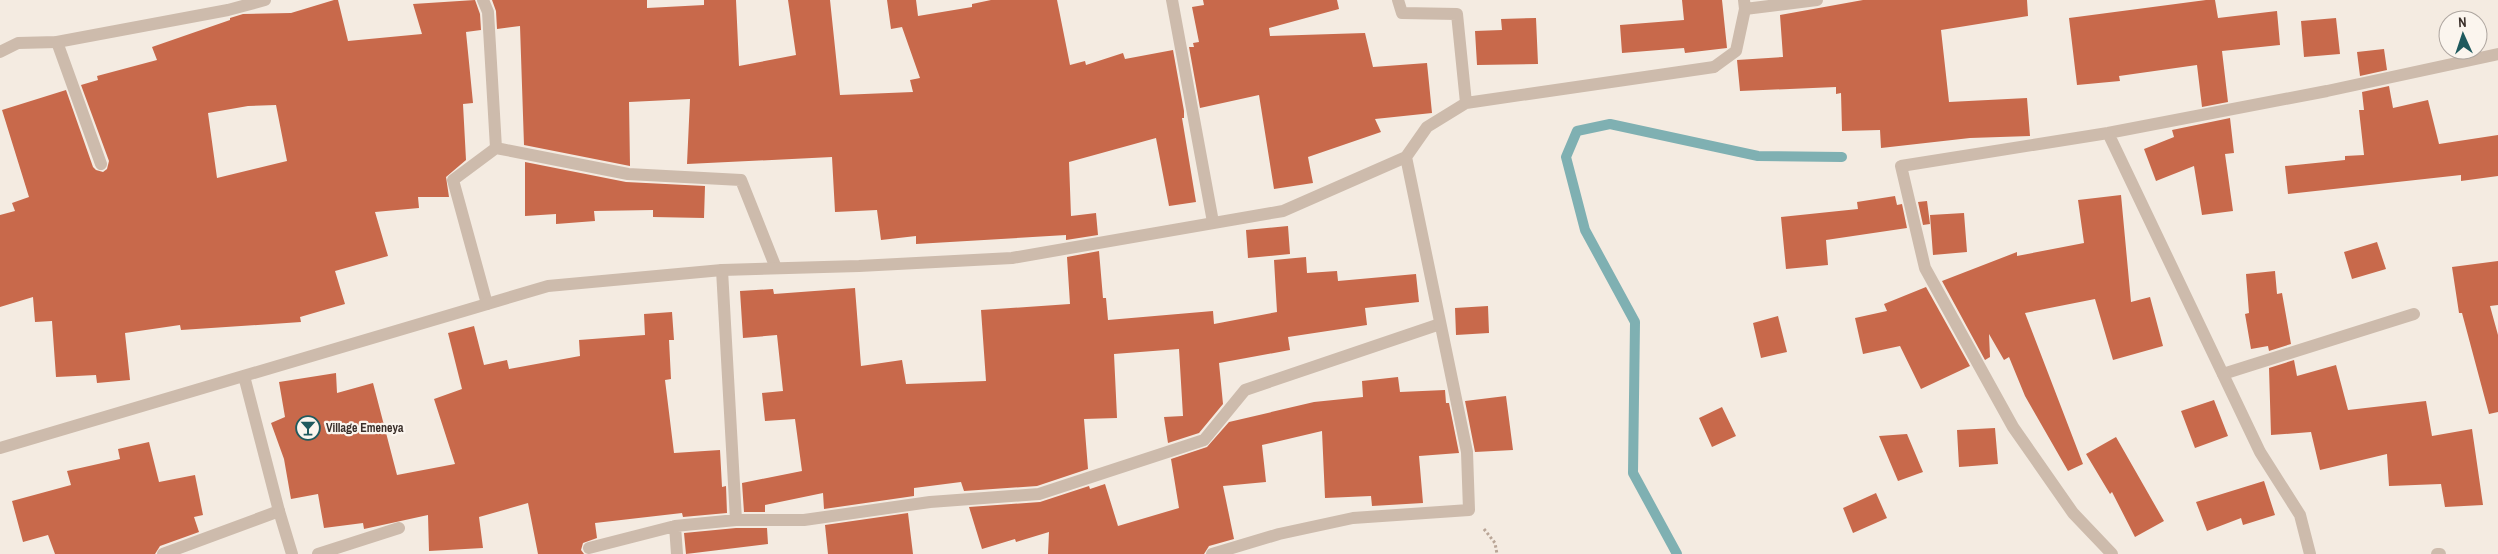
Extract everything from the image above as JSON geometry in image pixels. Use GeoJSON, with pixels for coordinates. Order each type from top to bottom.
{"type":"FeatureCollection","features":[{"type":"Feature","properties":{"kind":"street"},"geometry":{"type":"LineString","coordinates":[[0,52],[18,43],[57,42],[228,10],[265,0]]}},
{"type":"Feature","properties":{"kind":"street"},"geometry":{"type":"LineString","coordinates":[[483,0],[488,12],[496,148]]}},
{"type":"Feature","properties":{"kind":"street"},"geometry":{"type":"LineString","coordinates":[[1172,0],[1213,222]]}},
{"type":"Feature","properties":{"kind":"street"},"geometry":{"type":"LineString","coordinates":[[1398,0],[1402,13],[1457,14],[1466,103]]}},
{"type":"Feature","properties":{"kind":"street"},"geometry":{"type":"LineString","coordinates":[[0,448],[548,286],[722,270],[1012,258],[1283,211],[1406,157],[1427,127],[1466,103],[1714,67],[1736,51],[1745,4],[1817,0]]}},
{"type":"Feature","properties":{"kind":"street"},"geometry":{"type":"LineString","coordinates":[[57,42],[101,164]]}},
{"type":"Feature","properties":{"kind":"street"},"geometry":{"type":"LineString","coordinates":[[2112,554],[2073,513],[2013,428],[1925,268],[1901,166],[2108,133],[2327,91],[2498,54]]}},
{"type":"Feature","properties":{"kind":"street"},"geometry":{"type":"LineString","coordinates":[[2108,133],[2260,452],[2300,515],[2310,554]]}},
{"type":"Feature","properties":{"kind":"street"},"geometry":{"type":"LineString","coordinates":[[486,304],[453,180],[496,148],[628,174],[741,180],[776,268]]}},
{"type":"Feature","properties":{"kind":"street"},"geometry":{"type":"LineString","coordinates":[[1212,554],[1280,534],[1353,518],[1469,510],[1467,452],[1406,157]]}},
{"type":"Feature","properties":{"kind":"street"},"geometry":{"type":"LineString","coordinates":[[722,270],[736,520]]}},
{"type":"Feature","properties":{"kind":"street"},"geometry":{"type":"LineString","coordinates":[[2223,374],[2414,314]]}},
{"type":"Feature","properties":{"kind":"street"},"geometry":{"type":"LineString","coordinates":[[589,548],[675,526],[736,520],[804,520],[930,502],[1039,494],[1204,440],[1245,390],[1440,324]]}},
{"type":"Feature","properties":{"kind":"street"},"geometry":{"type":"LineString","coordinates":[[244,376],[292,554]]}},
{"type":"Feature","properties":{"kind":"street"},"geometry":{"type":"LineString","coordinates":[[163,554],[279,511]]}},
{"type":"Feature","properties":{"kind":"street"},"geometry":{"type":"LineString","coordinates":[[675,526],[677,554]]}},
{"type":"Feature","properties":{"kind":"street"},"geometry":{"type":"LineString","coordinates":[[318,554],[399,528]]}},
{"type":"Feature","properties":{"kind":"building"},"geometry":{"type":"Polygon","coordinates":[[[338,0],[348,41],[422,34],[413,4],[475,0],[480,14],[481,30],[466,32],[473,103],[463,104],[466,160],[446,177],[449,197],[418,197],[419,208],[375,212],[388,256],[335,271],[345,304],[300,317],[301,322],[181,330],[180,325],[125,333],[130,380],[97,383],[96,375],[56,377],[52,321],[35,322],[33,297],[0,307],[0,215],[15,211],[12,203],[29,197],[2,110],[66,90],[93,167],[103,172],[107,169],[109,161],[81,85],[98,80],[97,76],[157,60],[152,47],[230,20],[230,18],[243,14],[291,13],[338,0]],[[276,105],[248,106],[208,113],[217,178],[287,161],[276,105]]]}},
{"type":"Feature","properties":{"kind":"building"},"geometry":{"type":"Polygon","coordinates":[[[492,0],[647,0],[647,8],[704,5],[704,0],[736,0],[739,66],[796,55],[788,0],[830,0],[840,95],[913,92],[910,80],[920,78],[902,27],[891,29],[887,0],[916,0],[918,16],[972,7],[972,4],[991,0],[1057,0],[1070,65],[1085,61],[1086,65],[1123,53],[1125,59],[1173,50],[1184,111],[1184,118],[1182,118],[1196,202],[1169,206],[1156,138],[1069,162],[1071,216],[1096,213],[1098,235],[1066,240],[1066,235],[916,244],[916,236],[881,240],[877,210],[835,212],[832,157],[687,164],[690,99],[629,102],[630,166],[524,145],[520,26],[497,29],[496,11],[492,0]]]}},
{"type":"Feature","properties":{"kind":"building"},"geometry":{"type":"Polygon","coordinates":[[[1203,0],[1337,0],[1339,9],[1269,28],[1270,36],[1365,33],[1373,67],[1427,63],[1432,113],[1375,119],[1381,132],[1308,157],[1313,183],[1274,189],[1259,95],[1200,108],[1189,47],[1194,47],[1193,43],[1199,42],[1192,7],[1204,5],[1203,0]]]}},
{"type":"Feature","properties":{"kind":"building"},"geometry":{"type":"Polygon","coordinates":[[[1682,0],[1722,0],[1727,48],[1685,53],[1684,48],[1622,53],[1620,25],[1684,20],[1682,0]]]}},
{"type":"Feature","properties":{"kind":"building"},"geometry":{"type":"Polygon","coordinates":[[[1863,0],[2027,0],[2028,16],[1941,30],[1949,102],[2027,98],[2030,136],[1970,138],[1881,148],[1880,130],[1842,131],[1841,93],[1836,94],[1836,87],[1740,91],[1737,60],[1783,57],[1780,15],[1863,0]]]}},
{"type":"Feature","properties":{"kind":"building"},"geometry":{"type":"Polygon","coordinates":[[[2215,0],[2218,18],[2277,11],[2280,45],[2222,51],[2228,102],[2202,107],[2197,65],[2119,76],[2120,81],[2077,85],[2069,18],[2215,0]]]}},
{"type":"Feature","properties":{"kind":"building"},"geometry":{"type":"Polygon","coordinates":[[[1536,18],[1538,64],[1477,65],[1475,31],[1502,30],[1501,19],[1536,18]]]}},
{"type":"Feature","properties":{"kind":"building"},"geometry":{"type":"Polygon","coordinates":[[[2336,18],[2340,54],[2304,57],[2301,21],[2336,18]]]}},
{"type":"Feature","properties":{"kind":"building"},"geometry":{"type":"Polygon","coordinates":[[[2384,49],[2387,70],[2360,76],[2357,52],[2384,49]]]}},
{"type":"Feature","properties":{"kind":"building"},"geometry":{"type":"Polygon","coordinates":[[[2389,86],[2393,108],[2428,100],[2439,144],[2498,135],[2498,176],[2461,181],[2461,175],[2288,194],[2285,166],[2345,160],[2345,156],[2364,155],[2359,110],[2364,110],[2362,92],[2389,86]]]}},
{"type":"Feature","properties":{"kind":"building"},"geometry":{"type":"Polygon","coordinates":[[[2230,118],[2234,153],[2225,154],[2233,211],[2202,215],[2194,166],[2156,181],[2144,149],[2174,137],[2172,130],[2230,118]]]}},
{"type":"Feature","properties":{"kind":"building"},"geometry":{"type":"Polygon","coordinates":[[[525,162],[626,182],[705,186],[704,218],[653,217],[653,210],[594,211],[595,221],[556,224],[556,214],[525,216],[525,162]]]}},
{"type":"Feature","properties":{"kind":"building"},"geometry":{"type":"Polygon","coordinates":[[[2121,195],[2131,302],[2150,297],[2163,346],[2113,360],[2095,299],[2025,313],[2083,464],[2068,471],[2025,396],[2009,357],[2004,360],[1989,334],[1990,357],[1985,360],[1942,281],[2017,252],[2017,256],[2084,243],[2078,200],[2121,195]]]}},
{"type":"Feature","properties":{"kind":"building"},"geometry":{"type":"Polygon","coordinates":[[[1895,196],[1897,205],[1902,204],[1907,228],[1826,240],[1828,265],[1786,269],[1781,217],[1858,209],[1857,202],[1895,196]]]}},
{"type":"Feature","properties":{"kind":"building"},"geometry":{"type":"Polygon","coordinates":[[[1927,201],[1930,224],[1923,225],[1918,202],[1927,201]]]}},
{"type":"Feature","properties":{"kind":"building"},"geometry":{"type":"Polygon","coordinates":[[[1964,213],[1967,252],[1933,255],[1930,215],[1964,213]]]}},
{"type":"Feature","properties":{"kind":"building"},"geometry":{"type":"Polygon","coordinates":[[[1288,226],[1290,254],[1248,258],[1246,230],[1288,226]]]}},
{"type":"Feature","properties":{"kind":"building"},"geometry":{"type":"Polygon","coordinates":[[[2377,242],[2386,269],[2352,279],[2344,252],[2377,242]]]}},
{"type":"Feature","properties":{"kind":"building"},"geometry":{"type":"Polygon","coordinates":[[[1099,251],[1103,298],[1106,298],[1108,320],[1213,311],[1214,324],[1277,312],[1274,260],[1306,257],[1307,273],[1337,271],[1338,281],[1416,274],[1419,302],[1365,308],[1367,325],[1288,337],[1290,350],[1219,363],[1223,404],[1199,433],[1168,443],[1164,417],[1183,416],[1179,349],[1114,354],[1117,418],[1084,419],[1088,469],[1037,486],[964,491],[961,482],[914,488],[914,496],[824,509],[823,493],[765,505],[765,512],[744,512],[742,483],[802,471],[795,419],[765,421],[762,393],[783,391],[777,335],[743,338],[740,291],[773,289],[774,294],[855,288],[861,366],[902,360],[906,384],[986,381],[981,310],[1070,304],[1067,257],[1099,251]]]}},
{"type":"Feature","properties":{"kind":"building"},"geometry":{"type":"Polygon","coordinates":[[[2498,261],[2498,305],[2490,306],[2498,335],[2498,412],[2489,414],[2462,313],[2459,313],[2452,267],[2498,261]]]}},
{"type":"Feature","properties":{"kind":"building"},"geometry":{"type":"Polygon","coordinates":[[[2275,271],[2277,294],[2282,293],[2291,344],[2269,351],[2268,346],[2251,349],[2245,314],[2249,313],[2246,274],[2275,271]]]}},
{"type":"Feature","properties":{"kind":"building"},"geometry":{"type":"Polygon","coordinates":[[[1926,287],[1970,366],[1921,389],[1900,346],[1863,354],[1855,318],[1887,311],[1884,304],[1926,287]]]}},
{"type":"Feature","properties":{"kind":"building"},"geometry":{"type":"Polygon","coordinates":[[[1488,306],[1489,333],[1456,335],[1455,308],[1488,306]]]}},
{"type":"Feature","properties":{"kind":"building"},"geometry":{"type":"Polygon","coordinates":[[[672,312],[674,340],[669,340],[671,379],[665,380],[674,453],[720,450],[722,487],[726,486],[727,513],[683,517],[682,513],[595,523],[597,538],[583,543],[581,550],[584,554],[538,554],[528,503],[479,517],[483,548],[429,551],[428,515],[364,529],[363,523],[324,528],[318,494],[291,499],[284,459],[271,423],[285,417],[279,382],[336,373],[337,393],[373,383],[397,475],[455,464],[434,399],[462,389],[448,333],[474,326],[484,365],[507,360],[509,369],[580,356],[579,340],[645,335],[644,314],[672,312]]]}},
{"type":"Feature","properties":{"kind":"building"},"geometry":{"type":"Polygon","coordinates":[[[1778,316],[1787,352],[1761,358],[1753,323],[1778,316]]]}},
{"type":"Feature","properties":{"kind":"building"},"geometry":{"type":"Polygon","coordinates":[[[2294,360],[2297,376],[2336,365],[2348,410],[2426,401],[2432,436],[2472,429],[2483,505],[2445,507],[2441,484],[2389,486],[2387,454],[2320,470],[2311,432],[2271,435],[2269,368],[2294,360]]]}},
{"type":"Feature","properties":{"kind":"building"},"geometry":{"type":"Polygon","coordinates":[[[1398,377],[1400,392],[1445,390],[1446,403],[1449,403],[1459,453],[1419,456],[1423,503],[1372,506],[1371,496],[1325,498],[1322,431],[1262,445],[1266,482],[1223,486],[1234,539],[1209,546],[1204,554],[1048,554],[1049,532],[1016,542],[1015,539],[982,549],[969,507],[1040,502],[1089,486],[1090,489],[1105,484],[1118,526],[1179,508],[1171,459],[1207,447],[1229,422],[1314,402],[1363,397],[1362,381],[1398,377]]]}},
{"type":"Feature","properties":{"kind":"building"},"geometry":{"type":"Polygon","coordinates":[[[1506,396],[1513,450],[1475,452],[1465,401],[1506,396]]]}},
{"type":"Feature","properties":{"kind":"building"},"geometry":{"type":"Polygon","coordinates":[[[2214,400],[2228,436],[2195,448],[2181,411],[2214,400]]]}},
{"type":"Feature","properties":{"kind":"building"},"geometry":{"type":"Polygon","coordinates":[[[1722,407],[1736,436],[1712,447],[1699,418],[1722,407]]]}},
{"type":"Feature","properties":{"kind":"building"},"geometry":{"type":"Polygon","coordinates":[[[1995,428],[1998,464],[1959,467],[1957,430],[1995,428]]]}},
{"type":"Feature","properties":{"kind":"building"},"geometry":{"type":"Polygon","coordinates":[[[1907,434],[1923,472],[1898,481],[1879,436],[1907,434]]]}},
{"type":"Feature","properties":{"kind":"building"},"geometry":{"type":"Polygon","coordinates":[[[2116,437],[2164,521],[2135,537],[2112,492],[2110,494],[2086,454],[2116,437]]]}},
{"type":"Feature","properties":{"kind":"building"},"geometry":{"type":"Polygon","coordinates":[[[149,442],[159,482],[195,475],[203,515],[194,517],[199,532],[160,546],[155,554],[55,554],[48,535],[23,542],[12,501],[71,485],[67,471],[120,459],[118,449],[149,442]]]}},
{"type":"Feature","properties":{"kind":"building"},"geometry":{"type":"Polygon","coordinates":[[[2264,481],[2275,515],[2243,525],[2241,518],[2207,531],[2196,502],[2264,481]]]}},
{"type":"Feature","properties":{"kind":"building"},"geometry":{"type":"Polygon","coordinates":[[[1876,493],[1887,518],[1853,533],[1843,508],[1876,493]]]}},
{"type":"Feature","properties":{"kind":"building"},"geometry":{"type":"Polygon","coordinates":[[[908,513],[913,554],[828,554],[825,525],[908,513]]]}},
{"type":"Feature","properties":{"kind":"building"},"geometry":{"type":"Polygon","coordinates":[[[736,528],[767,528],[768,544],[686,554],[684,533],[736,528]]]}},
{"type":"Feature","properties":{"kind":"waterway"},"geometry":{"type":"LineString","coordinates":[[1677,554],[1633,473],[1635,322],[1585,230],[1566,157],[1577,131],[1610,124],[1758,156],[1842,157]]}},
{"type":"Feature","properties":{"kind":"place","name":"Village Emeneya"},"geometry":{"type":"Point","coordinates":[308,428]}}]}
